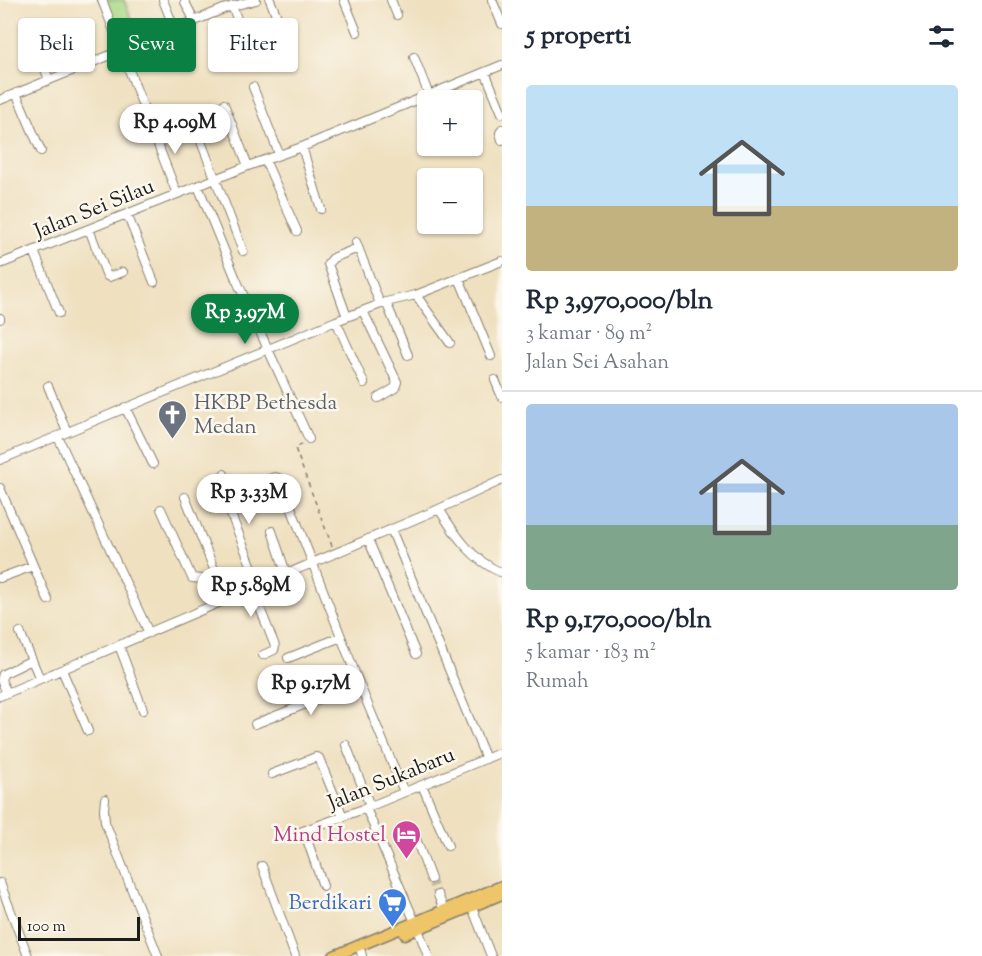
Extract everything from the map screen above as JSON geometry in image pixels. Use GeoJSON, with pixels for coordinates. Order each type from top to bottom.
{"type":"FeatureCollection","features":[{"type":"Feature","properties":{"kind":"main road"},"geometry":{"type":"LineString","coordinates":[[358,955],[444,910],[502,886]]}},
{"type":"Feature","properties":{"kind":"main road"},"geometry":{"type":"LineString","coordinates":[[334,956],[472,907],[502,894]]}},
{"type":"Feature","properties":{"kind":"street"},"geometry":{"type":"LineString","coordinates":[[102,0],[109,18]]}},
{"type":"Feature","properties":{"kind":"street"},"geometry":{"type":"LineString","coordinates":[[162,0],[170,18]]}},
{"type":"Feature","properties":{"kind":"street"},"geometry":{"type":"LineString","coordinates":[[196,21],[227,5],[256,0]]}},
{"type":"Feature","properties":{"kind":"street"},"geometry":{"type":"LineString","coordinates":[[270,0],[277,18]]}},
{"type":"Feature","properties":{"kind":"street"},"geometry":{"type":"LineString","coordinates":[[344,0],[357,32]]}},
{"type":"Feature","properties":{"kind":"street"},"geometry":{"type":"LineString","coordinates":[[391,0],[397,15]]}},
{"type":"Feature","properties":{"kind":"street"},"geometry":{"type":"LineString","coordinates":[[492,0],[502,24]]}},
{"type":"Feature","properties":{"kind":"street"},"geometry":{"type":"LineString","coordinates":[[185,2],[193,18]]}},
{"type":"Feature","properties":{"kind":"street"},"geometry":{"type":"LineString","coordinates":[[414,57],[427,90]]}},
{"type":"Feature","properties":{"kind":"street","name":"Jalan Sei Silau"},"geometry":{"type":"LineString","coordinates":[[441,90],[502,65]]}},
{"type":"Feature","properties":{"kind":"street"},"geometry":{"type":"LineString","coordinates":[[46,72],[49,80]]}},
{"type":"Feature","properties":{"kind":"street"},"geometry":{"type":"LineString","coordinates":[[0,100],[69,72]]}},
{"type":"Feature","properties":{"kind":"street"},"geometry":{"type":"LineString","coordinates":[[130,72],[177,194]]}},
{"type":"Feature","properties":{"kind":"street"},"geometry":{"type":"LineString","coordinates":[[485,72],[502,113]]}},
{"type":"Feature","properties":{"kind":"street"},"geometry":{"type":"LineString","coordinates":[[254,87],[279,154]]}},
{"type":"Feature","properties":{"kind":"street"},"geometry":{"type":"LineString","coordinates":[[16,93],[41,151]]}},
{"type":"Feature","properties":{"kind":"street","name":"Jalan Sei Silau"},"geometry":{"type":"LineString","coordinates":[[0,264],[417,100]]}},
{"type":"Feature","properties":{"kind":"street"},"geometry":{"type":"LineString","coordinates":[[224,104],[248,166]]}},
{"type":"Feature","properties":{"kind":"street"},"geometry":{"type":"LineString","coordinates":[[192,118],[243,251]]}},
{"type":"Feature","properties":{"kind":"street"},"geometry":{"type":"LineString","coordinates":[[502,129],[500,134],[502,140]]}},
{"type":"Feature","properties":{"kind":"street"},"geometry":{"type":"LineString","coordinates":[[302,147],[321,209]]}},
{"type":"Feature","properties":{"kind":"street"},"geometry":{"type":"LineString","coordinates":[[265,160],[297,231]]}},
{"type":"Feature","properties":{"kind":"street"},"geometry":{"type":"LineString","coordinates":[[198,186],[236,279],[309,439]]}},
{"type":"Feature","properties":{"kind":"street"},"geometry":{"type":"LineString","coordinates":[[127,214],[154,282]]}},
{"type":"Feature","properties":{"kind":"street"},"geometry":{"type":"LineString","coordinates":[[89,228],[107,276],[123,272]]}},
{"type":"Feature","properties":{"kind":"street"},"geometry":{"type":"LineString","coordinates":[[347,317],[328,264],[333,258],[357,245],[408,355]]}},
{"type":"Feature","properties":{"kind":"street"},"geometry":{"type":"LineString","coordinates":[[34,251],[59,313]]}},
{"type":"Feature","properties":{"kind":"street"},"geometry":{"type":"LineString","coordinates":[[0,460],[336,321],[501,264]]}},
{"type":"Feature","properties":{"kind":"street"},"geometry":{"type":"LineString","coordinates":[[459,278],[490,356]]}},
{"type":"Feature","properties":{"kind":"street"},"geometry":{"type":"LineString","coordinates":[[416,295],[450,343]]}},
{"type":"Feature","properties":{"kind":"street"},"geometry":{"type":"LineString","coordinates":[[363,311],[396,382],[395,388],[378,398]]}},
{"type":"Feature","properties":{"kind":"street"},"geometry":{"type":"LineString","coordinates":[[336,321],[364,383]]}},
{"type":"Feature","properties":{"kind":"street"},"geometry":{"type":"LineString","coordinates":[[495,380],[502,397]]}},
{"type":"Feature","properties":{"kind":"street"},"geometry":{"type":"LineString","coordinates":[[48,386],[67,432]]}},
{"type":"Feature","properties":{"kind":"street"},"geometry":{"type":"LineString","coordinates":[[125,407],[153,464]]}},
{"type":"Feature","properties":{"kind":"street"},"geometry":{"type":"LineString","coordinates":[[58,437],[149,633]]}},
{"type":"Feature","properties":{"kind":"street"},"geometry":{"type":"LineString","coordinates":[[224,474],[230,488],[226,502],[275,646],[274,650],[263,655]]}},
{"type":"Feature","properties":{"kind":"street"},"geometry":{"type":"LineString","coordinates":[[241,490],[279,477],[311,563],[404,792]]}},
{"type":"Feature","properties":{"kind":"street"},"geometry":{"type":"LineString","coordinates":[[32,660],[3,674],[4,695],[502,480]]}},
{"type":"Feature","properties":{"kind":"street"},"geometry":{"type":"LineString","coordinates":[[0,488],[48,600]]}},
{"type":"Feature","properties":{"kind":"street"},"geometry":{"type":"LineString","coordinates":[[185,497],[226,599]]}},
{"type":"Feature","properties":{"kind":"street"},"geometry":{"type":"LineString","coordinates":[[161,509],[192,578],[202,579],[214,604]]}},
{"type":"Feature","properties":{"kind":"street"},"geometry":{"type":"LineString","coordinates":[[439,509],[472,554],[487,566],[502,573]]}},
{"type":"Feature","properties":{"kind":"street"},"geometry":{"type":"LineString","coordinates":[[391,529],[486,759]]}},
{"type":"Feature","properties":{"kind":"street"},"geometry":{"type":"LineString","coordinates":[[272,531],[286,573]]}},
{"type":"Feature","properties":{"kind":"street"},"geometry":{"type":"LineString","coordinates":[[368,539],[416,654]]}},
{"type":"Feature","properties":{"kind":"street"},"geometry":{"type":"LineString","coordinates":[[0,578],[33,566]]}},
{"type":"Feature","properties":{"kind":"street"},"geometry":{"type":"LineString","coordinates":[[20,632],[40,679]]}},
{"type":"Feature","properties":{"kind":"street"},"geometry":{"type":"LineString","coordinates":[[288,657],[341,637]]}},
{"type":"Feature","properties":{"kind":"street"},"geometry":{"type":"LineString","coordinates":[[119,645],[143,710]]}},
{"type":"Feature","properties":{"kind":"street"},"geometry":{"type":"LineString","coordinates":[[62,670],[88,731]]}},
{"type":"Feature","properties":{"kind":"street"},"geometry":{"type":"LineString","coordinates":[[255,724],[359,683]]}},
{"type":"Feature","properties":{"kind":"street"},"geometry":{"type":"LineString","coordinates":[[346,745],[368,807],[428,956]]}},
{"type":"Feature","properties":{"kind":"street","name":"Jalan Sukabaru"},"geometry":{"type":"LineString","coordinates":[[292,835],[343,817],[502,752]]}},
{"type":"Feature","properties":{"kind":"street"},"geometry":{"type":"LineString","coordinates":[[272,774],[316,757],[319,758],[343,817]]}},
{"type":"Feature","properties":{"kind":"street"},"geometry":{"type":"LineString","coordinates":[[422,785],[448,846]]}},
{"type":"Feature","properties":{"kind":"street"},"geometry":{"type":"LineString","coordinates":[[105,799],[105,822],[158,956]]}},
{"type":"Feature","properties":{"kind":"street"},"geometry":{"type":"LineString","coordinates":[[304,831],[323,886]]}},
{"type":"Feature","properties":{"kind":"street"},"geometry":{"type":"LineString","coordinates":[[413,831],[431,879]]}},
{"type":"Feature","properties":{"kind":"street"},"geometry":{"type":"LineString","coordinates":[[261,866],[295,956]]}},
{"type":"Feature","properties":{"kind":"street"},"geometry":{"type":"LineString","coordinates":[[0,883],[28,956]]}},
{"type":"Feature","properties":{"kind":"street"},"geometry":{"type":"LineString","coordinates":[[438,895],[444,910]]}},
{"type":"Feature","properties":{"kind":"street"},"geometry":{"type":"LineString","coordinates":[[472,907],[491,956]]}},
{"type":"Feature","properties":{"kind":"path"},"geometry":{"type":"LineString","coordinates":[[309,439],[308,442],[296,447],[296,451],[334,552]]}},
{"type":"Feature","properties":{"kind":"green space"},"geometry":{"type":"Polygon","coordinates":[[[104,0],[124,0],[131,18],[111,18],[104,0]]]}},
{"type":"Feature","properties":{"kind":"tunnel"},"geometry":{"type":"LineString","coordinates":[[431,879],[438,895]]}},
{"type":"Feature","properties":{"kind":"place","name":"HKBP Bethesda Medan"},"geometry":{"type":"Point","coordinates":[173,440]}},
{"type":"Feature","properties":{"kind":"place","name":"Mind Hostel"},"geometry":{"type":"Point","coordinates":[407,860]}},
{"type":"Feature","properties":{"kind":"place","name":"Berdikari"},"geometry":{"type":"Point","coordinates":[393,928]}}]}
